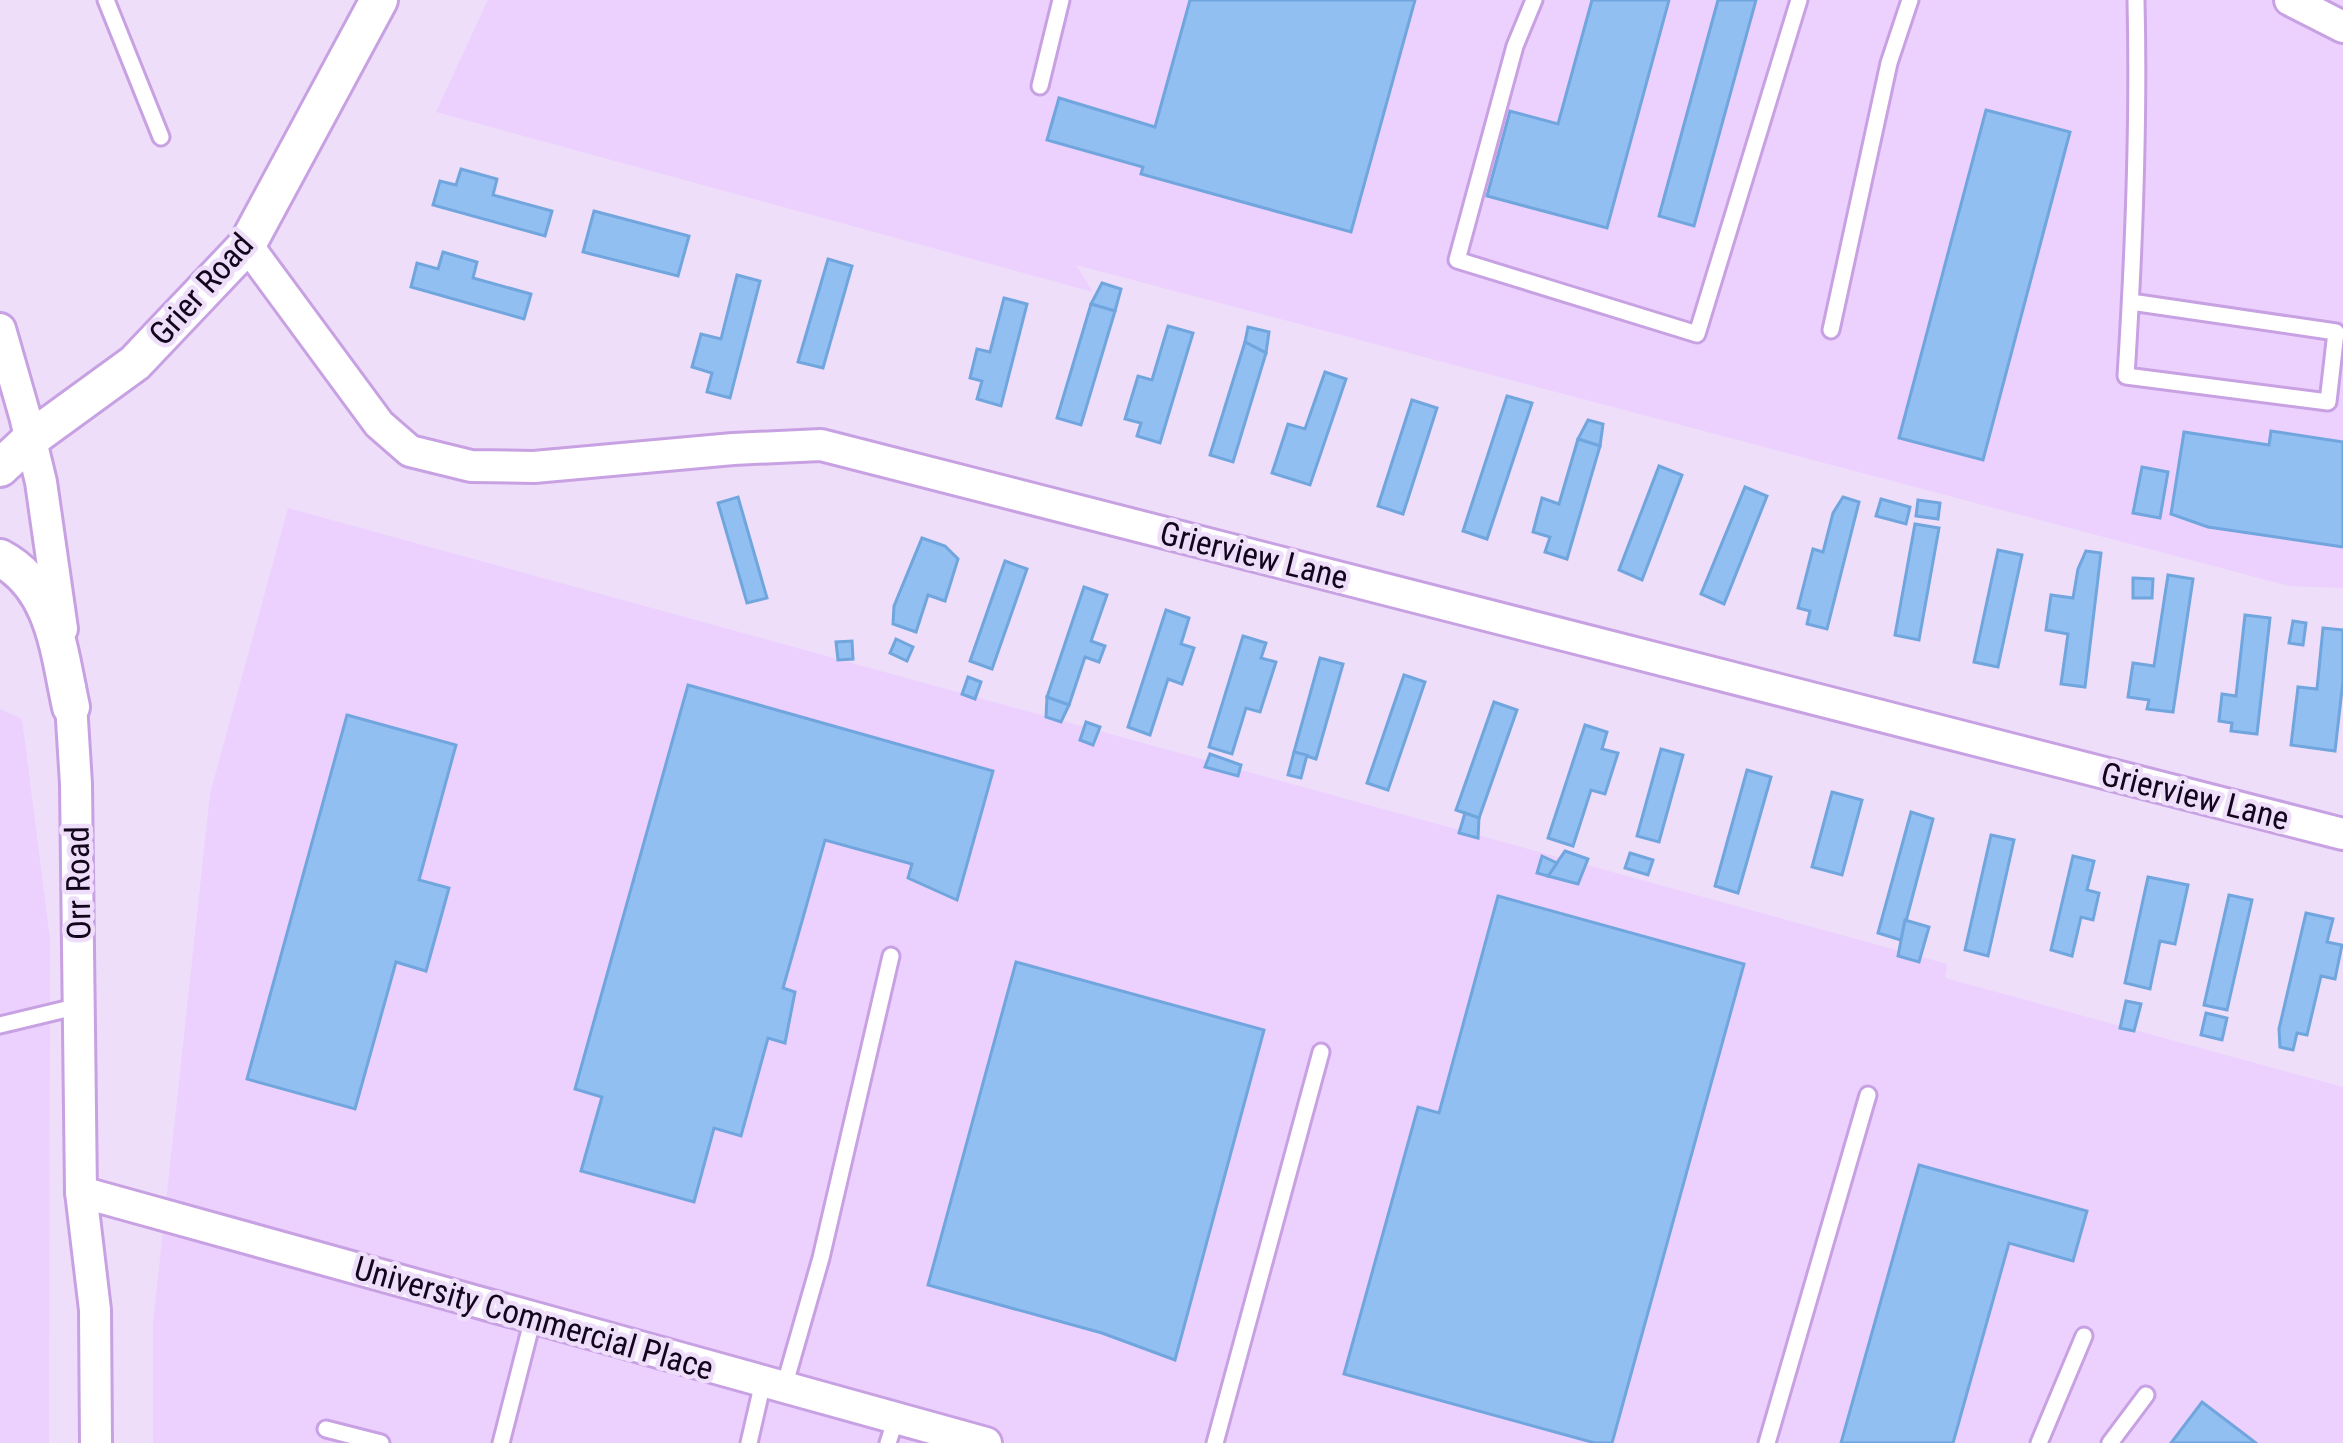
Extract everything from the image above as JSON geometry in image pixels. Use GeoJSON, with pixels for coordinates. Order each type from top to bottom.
{"type":"FeatureCollection","features":[{"type":"Feature","properties":{"kind":"street","name":"Grier Road"},"geometry":{"type":"LineString","coordinates":[[0,468],[32,438],[134,363],[247,244],[379,0]]}},
{"type":"Feature","properties":{"kind":"street"},"geometry":{"type":"LineString","coordinates":[[2290,0],[2343,27]]}},
{"type":"Feature","properties":{"kind":"street","name":"Grierview Lane"},"geometry":{"type":"LineString","coordinates":[[247,244],[379,424],[410,451],[471,466],[534,467],[820,445],[2343,834]]}},
{"type":"Feature","properties":{"kind":"street","name":"Orr Road"},"geometry":{"type":"LineString","coordinates":[[0,329],[32,438],[71,707],[81,1192],[95,1310],[96,1443]]}},
{"type":"Feature","properties":{"kind":"street"},"geometry":{"type":"LineString","coordinates":[[0,558],[22,573],[44,603],[71,707]]}},
{"type":"Feature","properties":{"kind":"street","name":"University Commercial Place"},"geometry":{"type":"LineString","coordinates":[[81,1192],[774,1384],[892,1430],[986,1443]]}},
{"type":"Feature","properties":{"kind":"lane"},"geometry":{"type":"LineString","coordinates":[[106,0],[161,137]]}},
{"type":"Feature","properties":{"kind":"lane"},"geometry":{"type":"LineString","coordinates":[[1040,86],[1061,0]]}},
{"type":"Feature","properties":{"kind":"lane"},"geometry":{"type":"LineString","coordinates":[[1534,0],[1515,46],[1457,260],[1697,334],[1799,0]]}},
{"type":"Feature","properties":{"kind":"lane"},"geometry":{"type":"LineString","coordinates":[[1831,329],[1889,63],[1910,0]]}},
{"type":"Feature","properties":{"kind":"lane"},"geometry":{"type":"LineString","coordinates":[[2131,302],[2336,332],[2328,402],[2126,376],[2136,198],[2136,0]]}},
{"type":"Feature","properties":{"kind":"lane"},"geometry":{"type":"LineString","coordinates":[[748,1443],[821,1258],[891,956]]}},
{"type":"Feature","properties":{"kind":"lane"},"geometry":{"type":"LineString","coordinates":[[0,1025],[79,1006]]}},
{"type":"Feature","properties":{"kind":"lane"},"geometry":{"type":"LineString","coordinates":[[1215,1443],[1321,1052]]}},
{"type":"Feature","properties":{"kind":"lane"},"geometry":{"type":"LineString","coordinates":[[1767,1443],[1868,1095]]}},
{"type":"Feature","properties":{"kind":"lane"},"geometry":{"type":"LineString","coordinates":[[501,1443],[533,1318]]}},
{"type":"Feature","properties":{"kind":"lane"},"geometry":{"type":"LineString","coordinates":[[2039,1443],[2084,1336]]}},
{"type":"Feature","properties":{"kind":"lane"},"geometry":{"type":"LineString","coordinates":[[2110,1443],[2146,1395]]}},
{"type":"Feature","properties":{"kind":"lane"},"geometry":{"type":"LineString","coordinates":[[326,1429],[381,1443]]}},
{"type":"Feature","properties":{"kind":"shaded area"},"geometry":{"type":"Polygon","coordinates":[[[488,0],[2343,0],[2343,588],[2289,586],[1076,265],[1093,292],[436,112],[488,0]]]}},
{"type":"Feature","properties":{"kind":"shaded area"},"geometry":{"type":"Polygon","coordinates":[[[288,508],[1947,964],[1945,978],[2343,1087],[2343,1443],[153,1443],[153,1323],[210,794],[288,508]]]}},
{"type":"Feature","properties":{"kind":"shaded area"},"geometry":{"type":"Polygon","coordinates":[[[0,709],[22,719],[50,939],[49,1443],[0,1443],[0,709]]]}},
{"type":"Feature","properties":{"kind":"building"},"geometry":{"type":"Polygon","coordinates":[[[1190,0],[1415,0],[1351,232],[1141,174],[1143,167],[1047,140],[1059,98],[1155,127],[1190,0]]]}},
{"type":"Feature","properties":{"kind":"building"},"geometry":{"type":"Polygon","coordinates":[[[1592,0],[1669,0],[1607,228],[1487,196],[1510,111],[1558,124],[1592,0]]]}},
{"type":"Feature","properties":{"kind":"building"},"geometry":{"type":"Polygon","coordinates":[[[1718,0],[1756,0],[1694,226],[1659,216],[1718,0]]]}},
{"type":"Feature","properties":{"kind":"building"},"geometry":{"type":"Polygon","coordinates":[[[1986,110],[2070,132],[1983,460],[1899,438],[1986,110]]]}},
{"type":"Feature","properties":{"kind":"building"},"geometry":{"type":"Polygon","coordinates":[[[461,169],[497,179],[493,195],[552,211],[545,236],[433,205],[440,181],[456,185],[461,169]]]}},
{"type":"Feature","properties":{"kind":"building"},"geometry":{"type":"Polygon","coordinates":[[[594,211],[689,236],[678,276],[583,252],[594,211]]]}},
{"type":"Feature","properties":{"kind":"building"},"geometry":{"type":"Polygon","coordinates":[[[443,252],[477,262],[473,278],[531,294],[524,319],[411,287],[417,263],[438,269],[443,252]]]}},
{"type":"Feature","properties":{"kind":"building"},"geometry":{"type":"Polygon","coordinates":[[[828,259],[852,266],[823,368],[798,362],[828,259]]]}},
{"type":"Feature","properties":{"kind":"building"},"geometry":{"type":"Polygon","coordinates":[[[737,275],[760,281],[730,398],[707,392],[712,373],[692,367],[701,334],[721,339],[737,275]]]}},
{"type":"Feature","properties":{"kind":"building"},"geometry":{"type":"Polygon","coordinates":[[[1102,283],[1121,289],[1115,311],[1091,304],[1102,283]]]}},
{"type":"Feature","properties":{"kind":"building"},"geometry":{"type":"Polygon","coordinates":[[[1004,298],[1027,304],[1001,406],[977,399],[982,381],[970,378],[977,349],[990,352],[1004,298]]]}},
{"type":"Feature","properties":{"kind":"building"},"geometry":{"type":"Polygon","coordinates":[[[1091,304],[1115,311],[1081,425],[1057,418],[1091,304]]]}},
{"type":"Feature","properties":{"kind":"building"},"geometry":{"type":"Polygon","coordinates":[[[1168,326],[1193,333],[1160,443],[1137,436],[1141,423],[1125,419],[1138,376],[1152,380],[1168,326]]]}},
{"type":"Feature","properties":{"kind":"building"},"geometry":{"type":"Polygon","coordinates":[[[1248,327],[1269,332],[1266,353],[1245,342],[1248,327]]]}},
{"type":"Feature","properties":{"kind":"building"},"geometry":{"type":"Polygon","coordinates":[[[1245,342],[1266,353],[1233,462],[1210,455],[1245,342]]]}},
{"type":"Feature","properties":{"kind":"building"},"geometry":{"type":"Polygon","coordinates":[[[1325,372],[1346,379],[1310,485],[1272,473],[1288,424],[1305,429],[1325,372]]]}},
{"type":"Feature","properties":{"kind":"building"},"geometry":{"type":"Polygon","coordinates":[[[1507,396],[1532,403],[1487,539],[1463,531],[1507,396]]]}},
{"type":"Feature","properties":{"kind":"building"},"geometry":{"type":"Polygon","coordinates":[[[1412,400],[1437,408],[1403,514],[1378,506],[1412,400]]]}},
{"type":"Feature","properties":{"kind":"building"},"geometry":{"type":"Polygon","coordinates":[[[1588,420],[1603,424],[1600,446],[1578,439],[1588,420]]]}},
{"type":"Feature","properties":{"kind":"building"},"geometry":{"type":"Polygon","coordinates":[[[2271,431],[2343,442],[2343,547],[2208,527],[2171,514],[2184,432],[2269,445],[2271,431]]]}},
{"type":"Feature","properties":{"kind":"building"},"geometry":{"type":"Polygon","coordinates":[[[1578,439],[1600,446],[1567,559],[1545,552],[1550,537],[1533,532],[1542,498],[1559,504],[1578,439]]]}},
{"type":"Feature","properties":{"kind":"building"},"geometry":{"type":"Polygon","coordinates":[[[1659,466],[1682,475],[1642,580],[1619,570],[1659,466]]]}},
{"type":"Feature","properties":{"kind":"building"},"geometry":{"type":"Polygon","coordinates":[[[2142,467],[2168,472],[2160,518],[2133,513],[2142,467]]]}},
{"type":"Feature","properties":{"kind":"building"},"geometry":{"type":"Polygon","coordinates":[[[1745,487],[1767,496],[1724,604],[1701,594],[1745,487]]]}},
{"type":"Feature","properties":{"kind":"building"},"geometry":{"type":"Polygon","coordinates":[[[738,497],[767,598],[747,603],[718,503],[738,497]]]}},
{"type":"Feature","properties":{"kind":"building"},"geometry":{"type":"Polygon","coordinates":[[[1843,497],[1859,502],[1827,629],[1807,624],[1810,611],[1798,608],[1813,549],[1823,552],[1833,513],[1843,497]]]}},
{"type":"Feature","properties":{"kind":"building"},"geometry":{"type":"Polygon","coordinates":[[[1881,499],[1910,507],[1906,524],[1876,516],[1881,499]]]}},
{"type":"Feature","properties":{"kind":"building"},"geometry":{"type":"Polygon","coordinates":[[[1918,500],[1940,503],[1938,519],[1916,516],[1918,500]]]}},
{"type":"Feature","properties":{"kind":"building"},"geometry":{"type":"Polygon","coordinates":[[[1915,524],[1939,528],[1919,640],[1895,635],[1915,524]]]}},
{"type":"Feature","properties":{"kind":"building"},"geometry":{"type":"Polygon","coordinates":[[[922,538],[945,546],[958,559],[945,601],[928,595],[916,632],[893,624],[894,606],[922,538]]]}},
{"type":"Feature","properties":{"kind":"building"},"geometry":{"type":"Polygon","coordinates":[[[1998,550],[2022,555],[1998,667],[1974,662],[1998,550]]]}},
{"type":"Feature","properties":{"kind":"building"},"geometry":{"type":"Polygon","coordinates":[[[2086,551],[2101,553],[2085,687],[2061,684],[2068,634],[2046,630],[2051,595],[2073,598],[2086,551]]]}},
{"type":"Feature","properties":{"kind":"building"},"geometry":{"type":"Polygon","coordinates":[[[1005,561],[1027,569],[992,669],[970,661],[1005,561]]]}},
{"type":"Feature","properties":{"kind":"building"},"geometry":{"type":"Polygon","coordinates":[[[2168,575],[2193,579],[2173,712],[2147,709],[2149,700],[2128,697],[2133,663],[2154,666],[2168,575]]]}},
{"type":"Feature","properties":{"kind":"building"},"geometry":{"type":"Polygon","coordinates":[[[2133,578],[2153,579],[2152,598],[2133,598],[2133,578]]]}},
{"type":"Feature","properties":{"kind":"building"},"geometry":{"type":"Polygon","coordinates":[[[1084,587],[1107,595],[1091,641],[1105,646],[1099,662],[1085,657],[1069,705],[1047,697],[1084,587]]]}},
{"type":"Feature","properties":{"kind":"building"},"geometry":{"type":"Polygon","coordinates":[[[1166,610],[1189,618],[1181,644],[1194,648],[1182,684],[1168,679],[1150,735],[1128,727],[1166,610]]]}},
{"type":"Feature","properties":{"kind":"building"},"geometry":{"type":"Polygon","coordinates":[[[2245,615],[2270,618],[2257,734],[2231,731],[2232,723],[2219,721],[2222,694],[2236,696],[2245,615]]]}},
{"type":"Feature","properties":{"kind":"building"},"geometry":{"type":"Polygon","coordinates":[[[2293,621],[2306,623],[2303,645],[2289,643],[2293,621]]]}},
{"type":"Feature","properties":{"kind":"building"},"geometry":{"type":"Polygon","coordinates":[[[2323,628],[2343,630],[2335,751],[2291,745],[2298,687],[2317,689],[2323,628]]]}},
{"type":"Feature","properties":{"kind":"building"},"geometry":{"type":"Polygon","coordinates":[[[1243,636],[1266,643],[1261,658],[1276,662],[1260,712],[1246,708],[1232,754],[1209,747],[1243,636]]]}},
{"type":"Feature","properties":{"kind":"building"},"geometry":{"type":"Polygon","coordinates":[[[896,639],[913,647],[907,661],[890,653],[896,639]]]}},
{"type":"Feature","properties":{"kind":"building"},"geometry":{"type":"Polygon","coordinates":[[[852,641],[853,659],[838,660],[836,642],[852,641]]]}},
{"type":"Feature","properties":{"kind":"building"},"geometry":{"type":"Polygon","coordinates":[[[1320,658],[1343,664],[1316,759],[1294,752],[1320,658]]]}},
{"type":"Feature","properties":{"kind":"building"},"geometry":{"type":"Polygon","coordinates":[[[1404,675],[1425,682],[1388,790],[1367,783],[1404,675]]]}},
{"type":"Feature","properties":{"kind":"building"},"geometry":{"type":"Polygon","coordinates":[[[968,677],[981,682],[975,699],[962,694],[968,677]]]}},
{"type":"Feature","properties":{"kind":"building"},"geometry":{"type":"Polygon","coordinates":[[[688,685],[993,771],[957,900],[908,878],[912,864],[825,840],[783,988],[795,992],[785,1043],[768,1038],[741,1136],[714,1128],[694,1202],[581,1171],[602,1097],[575,1089],[688,685]]]}},
{"type":"Feature","properties":{"kind":"building"},"geometry":{"type":"Polygon","coordinates":[[[1047,697],[1069,705],[1061,722],[1046,717],[1047,697]]]}},
{"type":"Feature","properties":{"kind":"building"},"geometry":{"type":"Polygon","coordinates":[[[1494,702],[1517,710],[1479,818],[1456,810],[1494,702]]]}},
{"type":"Feature","properties":{"kind":"building"},"geometry":{"type":"Polygon","coordinates":[[[347,715],[456,745],[419,880],[449,888],[426,971],[396,962],[355,1109],[247,1079],[347,715]]]}},
{"type":"Feature","properties":{"kind":"building"},"geometry":{"type":"Polygon","coordinates":[[[1086,722],[1100,727],[1093,745],[1080,740],[1086,722]]]}},
{"type":"Feature","properties":{"kind":"building"},"geometry":{"type":"Polygon","coordinates":[[[1585,725],[1607,732],[1602,749],[1618,753],[1605,794],[1591,790],[1573,846],[1548,838],[1585,725]]]}},
{"type":"Feature","properties":{"kind":"building"},"geometry":{"type":"Polygon","coordinates":[[[1661,749],[1683,755],[1659,842],[1637,836],[1661,749]]]}},
{"type":"Feature","properties":{"kind":"building"},"geometry":{"type":"Polygon","coordinates":[[[1294,752],[1307,755],[1301,778],[1288,775],[1294,752]]]}},
{"type":"Feature","properties":{"kind":"building"},"geometry":{"type":"Polygon","coordinates":[[[1210,754],[1241,765],[1238,776],[1205,767],[1210,754]]]}},
{"type":"Feature","properties":{"kind":"building"},"geometry":{"type":"Polygon","coordinates":[[[1747,770],[1771,777],[1738,893],[1715,886],[1747,770]]]}},
{"type":"Feature","properties":{"kind":"building"},"geometry":{"type":"Polygon","coordinates":[[[1832,792],[1862,800],[1842,875],[1812,867],[1832,792]]]}},
{"type":"Feature","properties":{"kind":"building"},"geometry":{"type":"Polygon","coordinates":[[[1911,812],[1933,819],[1901,940],[1878,933],[1911,812]]]}},
{"type":"Feature","properties":{"kind":"building"},"geometry":{"type":"Polygon","coordinates":[[[1465,813],[1479,818],[1478,838],[1459,833],[1465,813]]]}},
{"type":"Feature","properties":{"kind":"building"},"geometry":{"type":"Polygon","coordinates":[[[1991,835],[2014,840],[1988,956],[1965,950],[1991,835]]]}},
{"type":"Feature","properties":{"kind":"building"},"geometry":{"type":"Polygon","coordinates":[[[1565,851],[1588,859],[1578,884],[1548,876],[1565,851]]]}},
{"type":"Feature","properties":{"kind":"building"},"geometry":{"type":"Polygon","coordinates":[[[1630,853],[1653,860],[1648,875],[1625,868],[1630,853]]]}},
{"type":"Feature","properties":{"kind":"building"},"geometry":{"type":"Polygon","coordinates":[[[1542,856],[1557,863],[1548,876],[1537,873],[1542,856]]]}},
{"type":"Feature","properties":{"kind":"building"},"geometry":{"type":"Polygon","coordinates":[[[2073,856],[2094,861],[2087,890],[2099,893],[2093,920],[2081,917],[2072,956],[2051,950],[2073,856]]]}},
{"type":"Feature","properties":{"kind":"building"},"geometry":{"type":"Polygon","coordinates":[[[2148,877],[2188,885],[2175,944],[2160,941],[2150,989],[2125,983],[2148,877]]]}},
{"type":"Feature","properties":{"kind":"building"},"geometry":{"type":"Polygon","coordinates":[[[2229,895],[2252,900],[2227,1010],[2204,1005],[2229,895]]]}},
{"type":"Feature","properties":{"kind":"building"},"geometry":{"type":"Polygon","coordinates":[[[1498,896],[1744,964],[1612,1443],[1595,1443],[1344,1374],[1418,1107],[1439,1113],[1498,896]]]}},
{"type":"Feature","properties":{"kind":"building"},"geometry":{"type":"Polygon","coordinates":[[[2306,913],[2333,919],[2327,942],[2342,945],[2335,979],[2321,976],[2307,1035],[2297,1033],[2293,1050],[2280,1047],[2279,1029],[2306,913]]]}},
{"type":"Feature","properties":{"kind":"building"},"geometry":{"type":"Polygon","coordinates":[[[1905,920],[1929,927],[1919,962],[1898,956],[1905,920]]]}},
{"type":"Feature","properties":{"kind":"building"},"geometry":{"type":"Polygon","coordinates":[[[1016,962],[1264,1030],[1175,1360],[1102,1333],[928,1285],[1016,962]]]}},
{"type":"Feature","properties":{"kind":"building"},"geometry":{"type":"Polygon","coordinates":[[[2126,1001],[2141,1004],[2134,1031],[2120,1028],[2126,1001]]]}},
{"type":"Feature","properties":{"kind":"building"},"geometry":{"type":"Polygon","coordinates":[[[2206,1013],[2227,1018],[2222,1040],[2201,1035],[2206,1013]]]}},
{"type":"Feature","properties":{"kind":"building"},"geometry":{"type":"Polygon","coordinates":[[[1919,1165],[2087,1211],[2073,1261],[2009,1243],[1953,1443],[1841,1443],[1919,1165]]]}},
{"type":"Feature","properties":{"kind":"building"},"geometry":{"type":"Polygon","coordinates":[[[2202,1402],[2256,1443],[2171,1443],[2202,1402]]]}}]}
